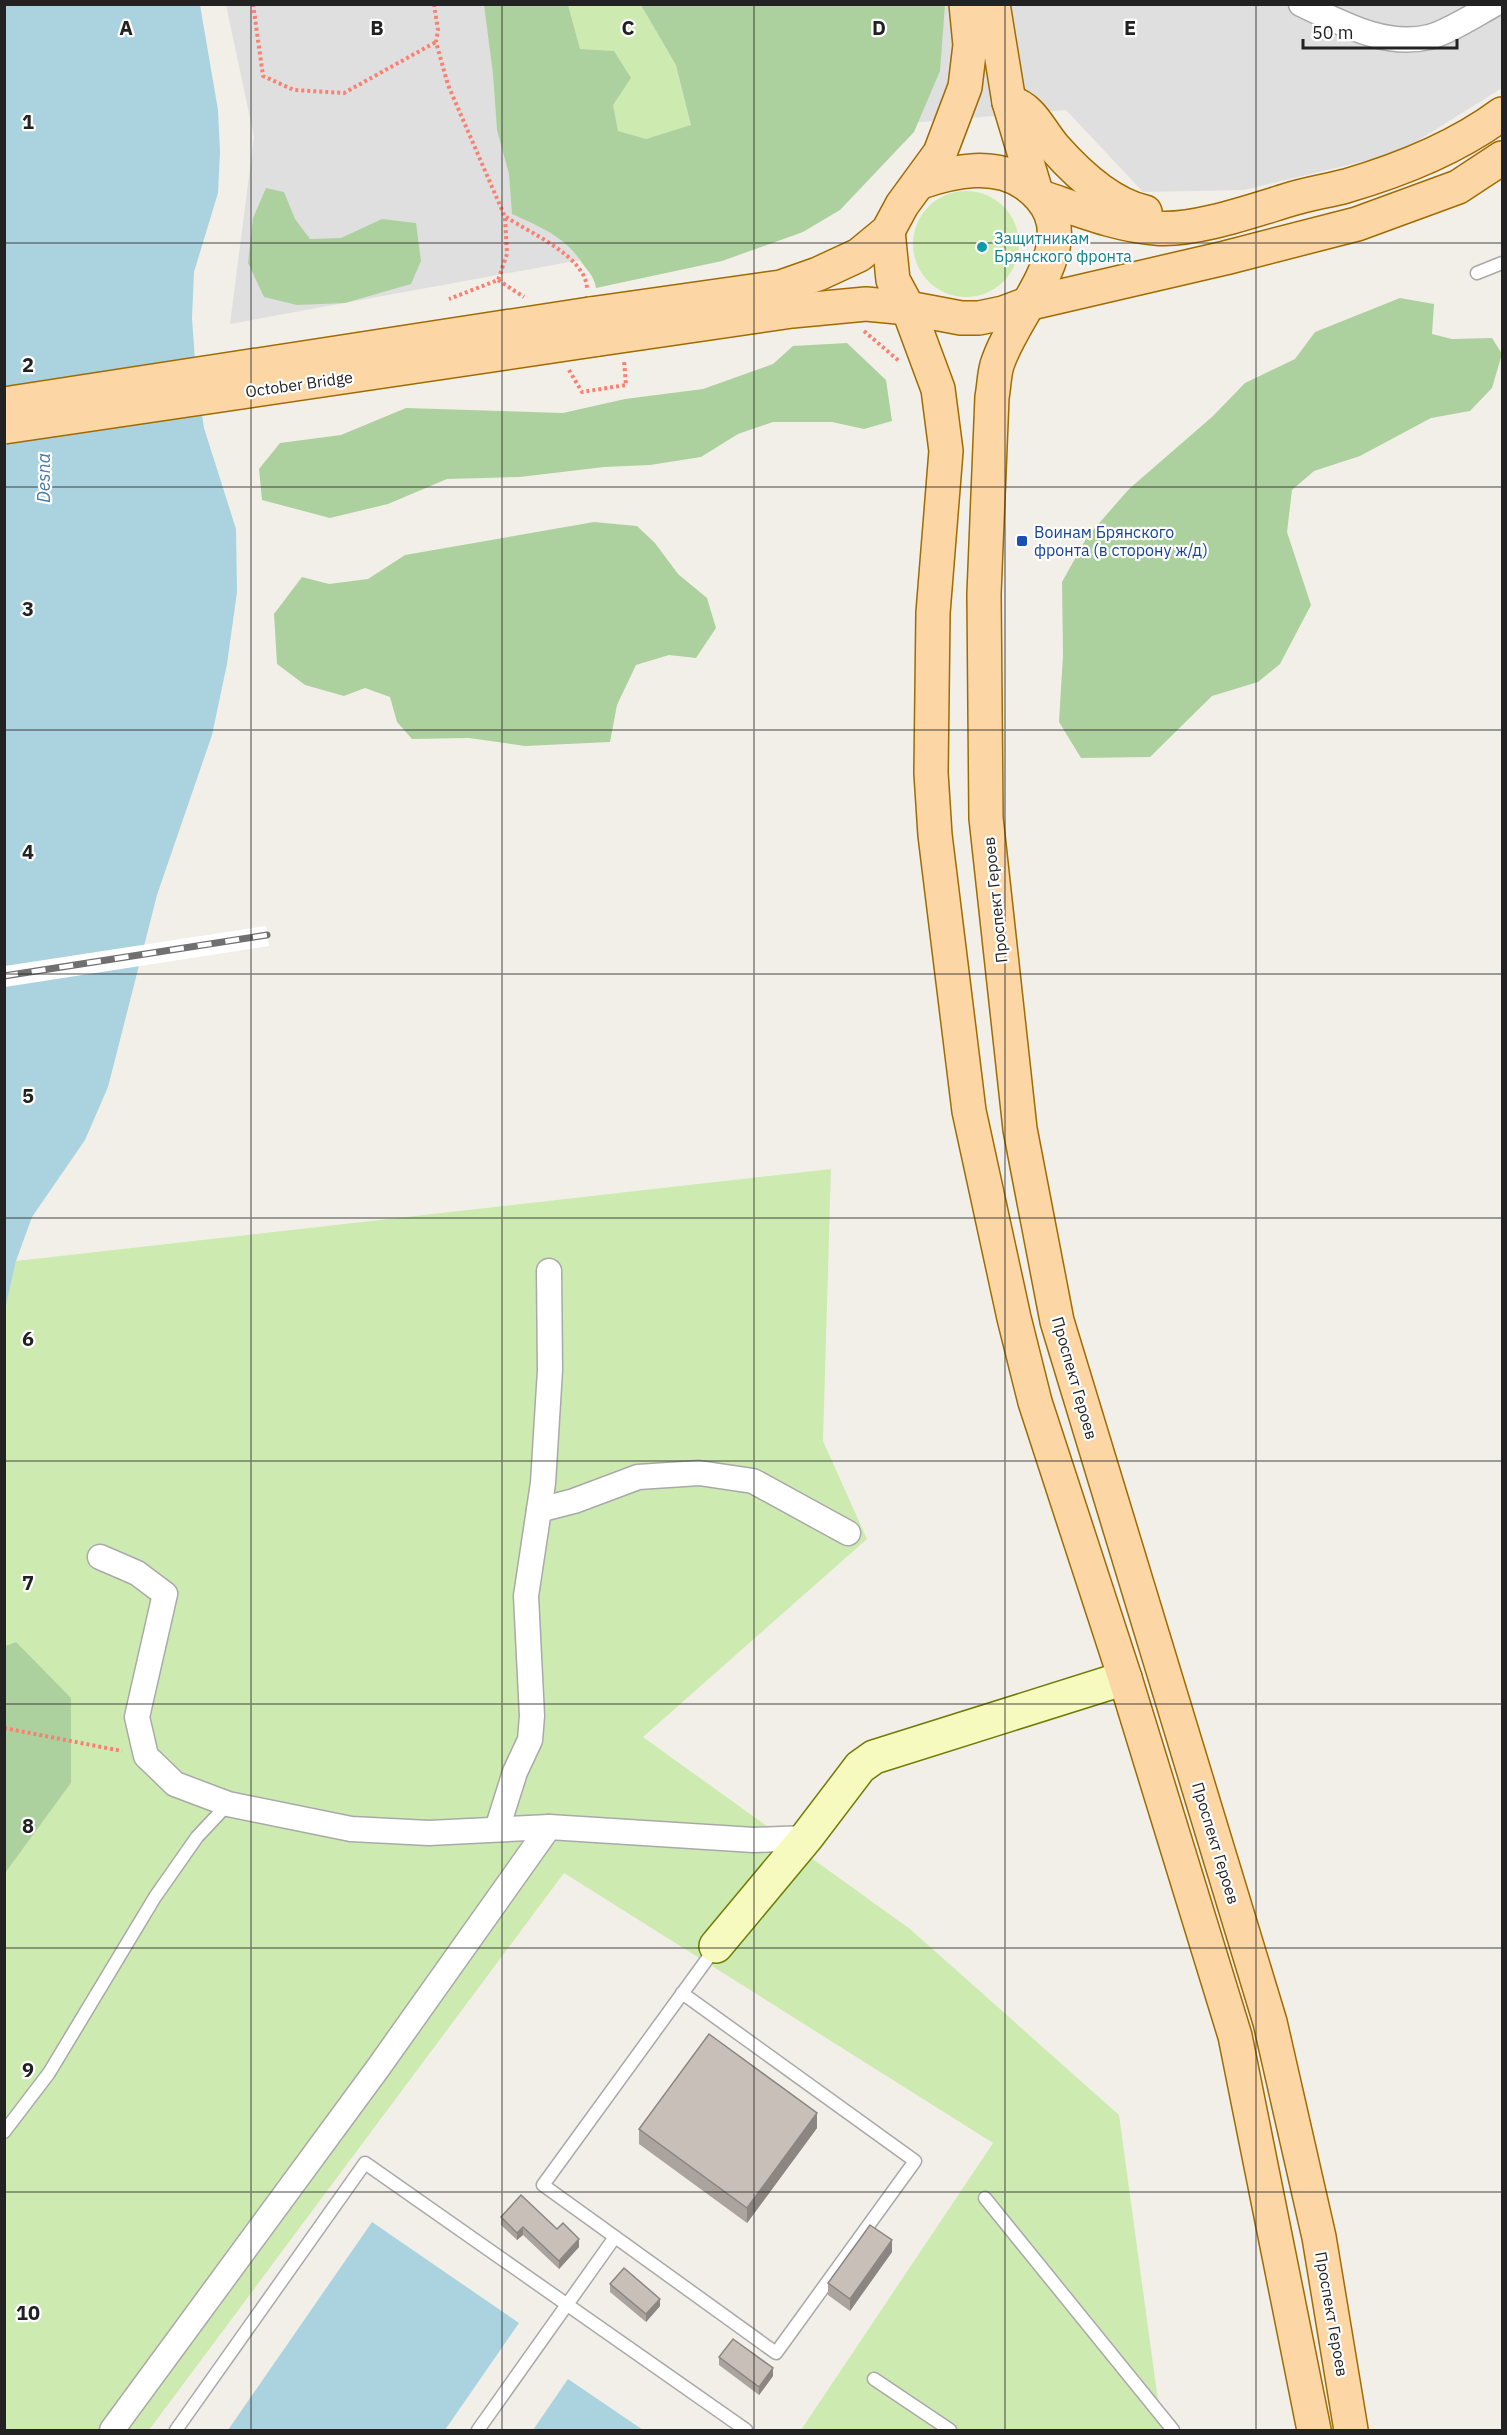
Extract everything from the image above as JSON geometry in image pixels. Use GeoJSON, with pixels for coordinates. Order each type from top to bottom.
{"type":"FeatureCollection","features":[{"type":"Feature","properties":{"kind":"main road"},"geometry":{"type":"LineString","coordinates":[[592,327],[781,287],[818,274],[859,255],[888,231],[902,206],[940,153],[964,87],[970,45],[966,4]]}},
{"type":"Feature","properties":{"kind":"main road"},"geometry":{"type":"LineString","coordinates":[[993,4],[1009,102],[1038,194],[1053,218],[1056,241],[1049,263],[1027,304]]}},
{"type":"Feature","properties":{"kind":"main road"},"geometry":{"type":"LineString","coordinates":[[1009,102],[1018,104],[1027,111],[1053,146],[1077,170],[1106,193],[1130,207],[1158,215],[1178,217],[1241,207],[1253,207],[1259,211]]}},
{"type":"Feature","properties":{"kind":"main road"},"geometry":{"type":"LineString","coordinates":[[921,182],[948,173],[994,171],[1017,178],[1038,194],[1116,220],[1156,228],[1185,226],[1259,211],[1289,200],[1388,173],[1437,153],[1503,114]]}},
{"type":"Feature","properties":{"kind":"main road"},"geometry":{"type":"LineString","coordinates":[[592,327],[866,304],[908,308],[943,316],[979,318],[1003,313],[1027,304],[1225,258],[1357,224],[1458,187],[1503,158]]}},
{"type":"Feature","properties":{"kind":"main road"},"geometry":{"type":"LineString","coordinates":[[888,231],[893,280],[908,308],[938,389],[946,451],[933,613],[931,773],[935,835],[969,1111],[1014,1318],[1035,1402],[1125,1678],[1235,2036],[1314,2430]]}},
{"type":"Feature","properties":{"kind":"main road","name":"Проспект Героев"},"geometry":{"type":"LineString","coordinates":[[1027,304],[997,365],[992,397],[984,594],[986,818],[1020,1129],[1057,1321],[1270,2022],[1319,2237],[1351,2430]]}},
{"type":"Feature","properties":{"kind":"main road","name":"October Bridge"},"geometry":{"type":"LineString","coordinates":[[4,404],[592,327]]}},
{"type":"Feature","properties":{"kind":"main road","name":"October Bridge"},"geometry":{"type":"LineString","coordinates":[[4,427],[592,327]]}},
{"type":"Feature","properties":{"kind":"street"},"geometry":{"type":"LineString","coordinates":[[1301,4],[1362,32],[1413,40],[1431,37],[1495,4]]}},
{"type":"Feature","properties":{"kind":"street"},"geometry":{"type":"LineString","coordinates":[[497,1829],[515,1772],[531,1740],[526,1596],[543,1483],[550,1370],[549,1271]]}},
{"type":"Feature","properties":{"kind":"street"},"geometry":{"type":"LineString","coordinates":[[538,1510],[574,1501],[638,1477],[699,1473],[753,1481],[848,1533]]}},
{"type":"Feature","properties":{"kind":"street"},"geometry":{"type":"LineString","coordinates":[[99,1557],[137,1573],[165,1594],[137,1716],[146,1756],[175,1784],[228,1804],[351,1829],[429,1833],[549,1827],[754,1840],[806,1838]]}},
{"type":"Feature","properties":{"kind":"street"},"geometry":{"type":"LineString","coordinates":[[716,1946],[806,1838],[860,1767],[874,1757],[1125,1678]]}},
{"type":"Feature","properties":{"kind":"street"},"geometry":{"type":"LineString","coordinates":[[112,2430],[371,2077],[549,1827]]}},
{"type":"Feature","properties":{"kind":"lane"},"geometry":{"type":"LineString","coordinates":[[1477,273],[1503,263]]}},
{"type":"Feature","properties":{"kind":"lane"},"geometry":{"type":"LineString","coordinates":[[4,2132],[49,2073],[155,1897],[197,1837],[228,1804]]}},
{"type":"Feature","properties":{"kind":"lane"},"geometry":{"type":"LineString","coordinates":[[682,1993],[915,2161],[776,2353],[543,2185],[716,1946]]}},
{"type":"Feature","properties":{"kind":"lane"},"geometry":{"type":"LineString","coordinates":[[176,2430],[364,2163],[746,2430]]}},
{"type":"Feature","properties":{"kind":"lane"},"geometry":{"type":"LineString","coordinates":[[985,2198],[1173,2430]]}},
{"type":"Feature","properties":{"kind":"lane"},"geometry":{"type":"LineString","coordinates":[[478,2430],[615,2237]]}},
{"type":"Feature","properties":{"kind":"lane"},"geometry":{"type":"LineString","coordinates":[[874,2379],[950,2430]]}},
{"type":"Feature","properties":{"kind":"path"},"geometry":{"type":"LineString","coordinates":[[254,4],[263,76],[294,90],[344,93],[436,42]]}},
{"type":"Feature","properties":{"kind":"path"},"geometry":{"type":"LineString","coordinates":[[434,4],[438,30],[436,42],[448,85],[505,217],[507,254],[498,280],[449,299]]}},
{"type":"Feature","properties":{"kind":"path"},"geometry":{"type":"LineString","coordinates":[[505,217],[564,252],[586,279]]}},
{"type":"Feature","properties":{"kind":"path"},"geometry":{"type":"LineString","coordinates":[[859,327],[884,346],[904,367]]}},
{"type":"Feature","properties":{"kind":"path"},"geometry":{"type":"LineString","coordinates":[[623,357],[626,385]]}},
{"type":"Feature","properties":{"kind":"path"},"geometry":{"type":"LineString","coordinates":[[4,1728],[81,1741],[146,1756]]}},
{"type":"Feature","properties":{"kind":"shaded area"},"geometry":{"type":"Polygon","coordinates":[[[226,5],[1502,5],[1502,88],[1398,153],[1244,190],[1143,192],[1066,110],[898,124],[761,227],[230,324],[254,137],[226,5]]]}},
{"type":"Feature","properties":{"kind":"green space"},"geometry":{"type":"Polygon","coordinates":[[[484,5],[568,5],[580,49],[614,51],[631,78],[613,105],[618,131],[646,139],[691,125],[676,65],[641,5],[945,5],[940,71],[914,132],[840,210],[803,232],[722,261],[596,288],[590,273],[566,244],[550,233],[512,214],[509,174],[497,130],[493,74],[484,5]]]}},
{"type":"Feature","properties":{"kind":"green space"},"geometry":{"type":"Polygon","coordinates":[[[568,5],[641,5],[676,65],[691,125],[646,139],[618,131],[613,105],[614,51],[580,49],[568,5]]]}},
{"type":"Feature","properties":{"kind":"green space"},"geometry":{"type":"Polygon","coordinates":[[[266,188],[284,192],[295,219],[310,239],[341,238],[382,219],[416,223],[421,261],[411,284],[345,303],[297,305],[264,297],[248,263],[253,218],[266,188]]]}},
{"type":"Feature","properties":{"kind":"green space"},"geometry":{"type":"Polygon","coordinates":[[[966,191],[986,195],[1004,206],[1015,224],[1019,244],[1015,264],[1004,282],[986,293],[966,297],[946,293],[928,282],[917,264],[913,244],[917,224],[928,206],[946,195],[966,191]]]}},
{"type":"Feature","properties":{"kind":"green space"},"geometry":{"type":"Polygon","coordinates":[[[1400,298],[1434,304],[1432,334],[1452,339],[1492,338],[1502,354],[1492,388],[1470,411],[1431,418],[1360,456],[1314,471],[1292,490],[1287,532],[1311,605],[1280,664],[1258,682],[1212,696],[1150,757],[1081,758],[1059,722],[1063,655],[1062,582],[1087,537],[1129,489],[1213,416],[1245,383],[1295,359],[1315,332],[1400,298]]]}},
{"type":"Feature","properties":{"kind":"green space"},"geometry":{"type":"Polygon","coordinates":[[[847,343],[886,380],[892,421],[864,429],[832,422],[773,422],[738,434],[701,457],[650,465],[604,467],[520,477],[447,479],[388,504],[330,518],[262,500],[259,469],[280,443],[341,435],[406,408],[563,413],[625,399],[703,389],[773,364],[793,346],[847,343]]]}},
{"type":"Feature","properties":{"kind":"green space"},"geometry":{"type":"Polygon","coordinates":[[[594,522],[637,526],[655,543],[678,574],[707,598],[716,628],[696,658],[669,655],[636,665],[617,705],[610,742],[525,746],[469,738],[412,739],[397,722],[390,697],[365,688],[344,696],[305,685],[277,664],[274,614],[302,577],[329,584],[368,579],[405,555],[594,522]]]}},
{"type":"Feature","properties":{"kind":"green space"},"geometry":{"type":"Polygon","coordinates":[[[831,1169],[823,1441],[867,1539],[643,1737],[910,1929],[1119,2115],[1162,2430],[801,2430],[993,2143],[564,1873],[149,2430],[5,2430],[4,1873],[71,1783],[16,1642],[5,1646],[4,1309],[16,1261],[831,1169]]]}},
{"type":"Feature","properties":{"kind":"green space"},"geometry":{"type":"Polygon","coordinates":[[[16,1642],[71,1698],[71,1783],[5,1873],[5,1646],[16,1642]]]}},
{"type":"Feature","properties":{"kind":"water","name":"Desna"},"geometry":{"type":"Polygon","coordinates":[[[5,5],[200,5],[218,110],[220,152],[218,193],[194,272],[192,318],[196,375],[204,428],[236,529],[237,592],[227,664],[212,735],[157,895],[108,1087],[85,1140],[32,1217],[16,1261],[5,1309],[5,5]]]}},
{"type":"Feature","properties":{"kind":"water"},"geometry":{"type":"Polygon","coordinates":[[[372,2222],[519,2323],[445,2430],[228,2430],[372,2222]]]}},
{"type":"Feature","properties":{"kind":"water"},"geometry":{"type":"Polygon","coordinates":[[[568,2379],[643,2430],[533,2430],[568,2379]]]}},
{"type":"Feature","properties":{"kind":"pier"},"geometry":{"type":"Polygon","coordinates":[[[266,926],[269,946],[5,987],[5,966],[266,926]]]}},
{"type":"Feature","properties":{"kind":"building"},"geometry":{"type":"Polygon","coordinates":[[[709,2034],[817,2113],[747,2208],[639,2129],[709,2034]]]}},
{"type":"Feature","properties":{"kind":"building"},"geometry":{"type":"Polygon","coordinates":[[[521,2195],[557,2229],[563,2223],[579,2239],[559,2261],[523,2227],[517,2233],[501,2217],[521,2195]]]}},
{"type":"Feature","properties":{"kind":"building"},"geometry":{"type":"Polygon","coordinates":[[[870,2225],[892,2240],[850,2299],[828,2283],[870,2225]]]}},
{"type":"Feature","properties":{"kind":"building"},"geometry":{"type":"Polygon","coordinates":[[[624,2268],[660,2299],[646,2314],[610,2284],[624,2268]]]}},
{"type":"Feature","properties":{"kind":"building"},"geometry":{"type":"Polygon","coordinates":[[[733,2339],[773,2368],[759,2387],[719,2357],[733,2339]]]}},
{"type":"Feature","properties":{"kind":"railway"},"geometry":{"type":"LineString","coordinates":[[4,976],[267,935]]}},
{"type":"Feature","properties":{"kind":"place","name":"Защитникам Брянского фронта"},"geometry":{"type":"Point","coordinates":[982,247]}},
{"type":"Feature","properties":{"kind":"place","name":"Воинам Брянского фронта (в сторону ж/д)"},"geometry":{"type":"Point","coordinates":[1022,541]}}]}
